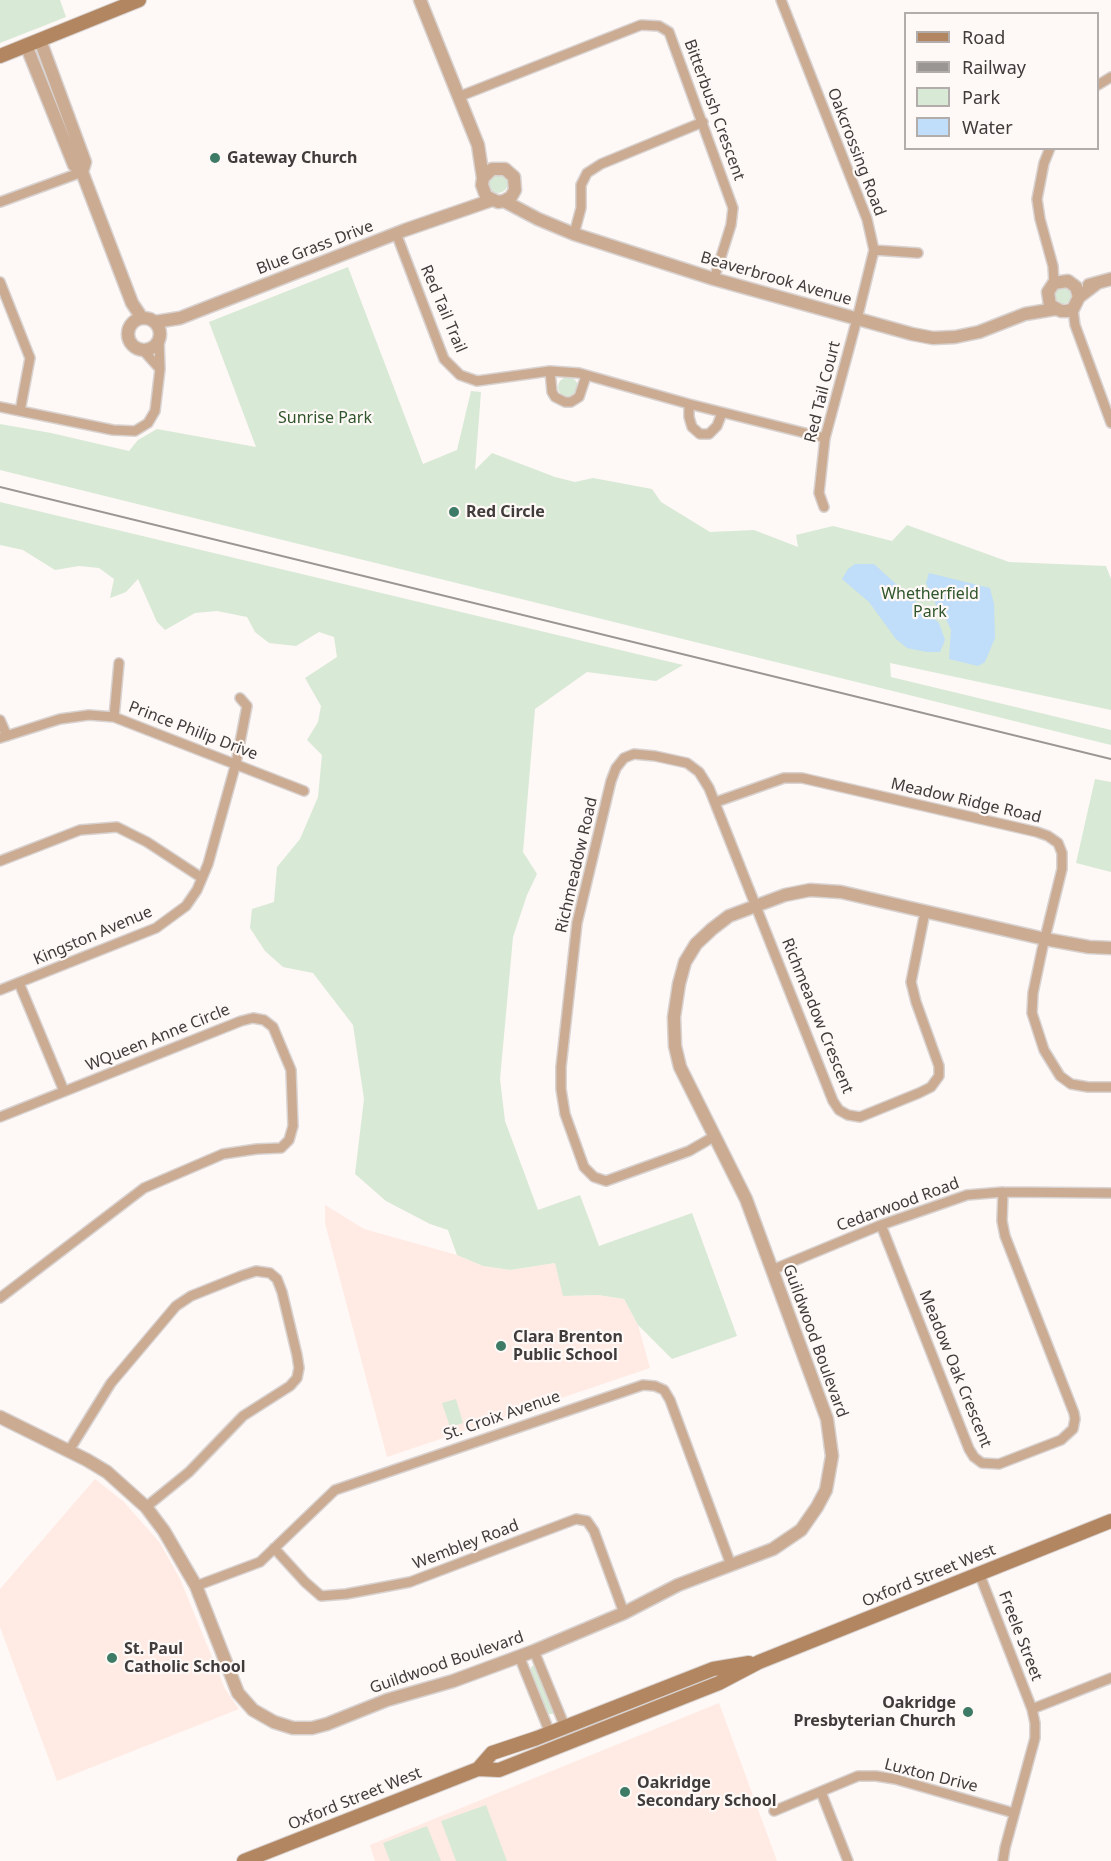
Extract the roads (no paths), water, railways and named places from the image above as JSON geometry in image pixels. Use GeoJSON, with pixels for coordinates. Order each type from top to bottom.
{"type":"FeatureCollection","features":[{"type":"Feature","properties":{"kind":"main road"},"geometry":{"type":"LineString","coordinates":[[0,56],[139,0]]}},
{"type":"Feature","properties":{"kind":"main road","name":"Oxford Street West"},"geometry":{"type":"LineString","coordinates":[[478,1768],[500,1770],[719,1683],[759,1662],[1111,1521]]}},
{"type":"Feature","properties":{"kind":"main road","name":"Oxford Street West"},"geometry":{"type":"LineString","coordinates":[[244,1861],[478,1768],[492,1753],[550,1733],[713,1669],[759,1662]]}},
{"type":"Feature","properties":{"kind":"street"},"geometry":{"type":"LineString","coordinates":[[420,0],[478,145],[486,196],[498,200],[511,197],[515,190]]}},
{"type":"Feature","properties":{"kind":"street","name":"Oakcrossing Road"},"geometry":{"type":"LineString","coordinates":[[781,0],[867,219],[874,250],[857,319]]}},
{"type":"Feature","properties":{"kind":"street","name":"Bitterbush Crescent"},"geometry":{"type":"LineString","coordinates":[[458,97],[641,25],[651,24],[669,32],[733,208],[731,225],[714,279]]}},
{"type":"Feature","properties":{"kind":"street"},"geometry":{"type":"LineString","coordinates":[[40,40],[85,162],[82,172]]}},
{"type":"Feature","properties":{"kind":"street"},"geometry":{"type":"LineString","coordinates":[[26,45],[74,165],[82,172],[137,320]]}},
{"type":"Feature","properties":{"kind":"street"},"geometry":{"type":"LineString","coordinates":[[574,234],[581,208],[581,185],[587,173],[601,164],[703,122]]}},
{"type":"Feature","properties":{"kind":"street"},"geometry":{"type":"LineString","coordinates":[[478,145],[499,168]]}},
{"type":"Feature","properties":{"kind":"street"},"geometry":{"type":"LineString","coordinates":[[1049,150],[1044,163],[1037,199],[1040,219],[1053,266],[1069,299],[1075,325],[1107,399],[1111,423]]}},
{"type":"Feature","properties":{"kind":"street"},"geometry":{"type":"LineString","coordinates":[[463,209],[492,169],[499,168],[505,169],[514,177],[515,190],[523,209]]}},
{"type":"Feature","properties":{"kind":"street"},"geometry":{"type":"LineString","coordinates":[[0,202],[82,172]]}},
{"type":"Feature","properties":{"kind":"street","name":"Beaverbrook Avenue"},"geometry":{"type":"LineString","coordinates":[[498,200],[523,209],[538,219],[574,234],[714,279],[933,338],[955,337],[979,332],[1069,299],[1096,284],[1111,279]]}},
{"type":"Feature","properties":{"kind":"street","name":"Blue Grass Drive"},"geometry":{"type":"LineString","coordinates":[[155,322],[180,318],[396,233],[463,209],[498,200]]}},
{"type":"Feature","properties":{"kind":"street","name":"Red Tail Trail"},"geometry":{"type":"LineString","coordinates":[[396,233],[444,359],[460,375],[477,381],[550,371],[586,376],[825,438]]}},
{"type":"Feature","properties":{"kind":"street"},"geometry":{"type":"LineString","coordinates":[[874,250],[918,253]]}},
{"type":"Feature","properties":{"kind":"street"},"geometry":{"type":"LineString","coordinates":[[1053,266],[1050,305],[1069,299]]}},
{"type":"Feature","properties":{"kind":"street"},"geometry":{"type":"LineString","coordinates":[[0,282],[30,358],[20,411]]}},
{"type":"Feature","properties":{"kind":"street"},"geometry":{"type":"LineString","coordinates":[[1051,287],[1069,299]]}},
{"type":"Feature","properties":{"kind":"street","name":"Beaverbrook Avenue"},"geometry":{"type":"LineString","coordinates":[[1025,314],[1051,287]]}},
{"type":"Feature","properties":{"kind":"street"},"geometry":{"type":"LineString","coordinates":[[0,407],[113,430],[135,431],[148,423],[155,411],[160,369],[159,327],[149,318],[137,320],[128,332],[129,339],[136,347],[142,349],[160,369]]}},
{"type":"Feature","properties":{"kind":"street","name":"Blue Grass Drive"},"geometry":{"type":"LineString","coordinates":[[160,337],[180,318]]}},
{"type":"Feature","properties":{"kind":"street","name":"Red Tail Court"},"geometry":{"type":"LineString","coordinates":[[824,507],[819,493],[825,438],[857,319]]}},
{"type":"Feature","properties":{"kind":"street"},"geometry":{"type":"LineString","coordinates":[[142,349],[152,347],[160,337]]}},
{"type":"Feature","properties":{"kind":"street"},"geometry":{"type":"LineString","coordinates":[[550,371],[552,392],[555,397],[565,402],[576,401],[586,376]]}},
{"type":"Feature","properties":{"kind":"street"},"geometry":{"type":"LineString","coordinates":[[689,404],[692,427],[700,434],[709,434],[717,426],[722,413]]}},
{"type":"Feature","properties":{"kind":"street"},"geometry":{"type":"LineString","coordinates":[[114,717],[119,663]]}},
{"type":"Feature","properties":{"kind":"street","name":"Kingston Avenue"},"geometry":{"type":"LineString","coordinates":[[0,990],[156,928],[186,906],[208,864],[236,763],[247,706],[240,698]]}},
{"type":"Feature","properties":{"kind":"street","name":"Prince Philip Drive"},"geometry":{"type":"LineString","coordinates":[[3,737],[60,719],[89,715],[114,717],[304,791]]}},
{"type":"Feature","properties":{"kind":"street"},"geometry":{"type":"LineString","coordinates":[[0,720],[3,737]]}},
{"type":"Feature","properties":{"kind":"street","name":"Richmeadow Road"},"geometry":{"type":"LineString","coordinates":[[715,1136],[689,1151],[606,1181],[594,1177],[584,1167],[565,1114],[561,1089],[561,1067],[577,923],[616,768],[624,758],[634,754],[655,756],[687,763],[699,772],[716,802],[757,905]]}},
{"type":"Feature","properties":{"kind":"street","name":"Meadow Ridge Road"},"geometry":{"type":"LineString","coordinates":[[716,802],[784,778],[802,778],[1048,836],[1058,843],[1062,853],[1062,869],[1033,993],[1032,1013],[1044,1050],[1060,1077],[1071,1084],[1111,1087]]}},
{"type":"Feature","properties":{"kind":"street"},"geometry":{"type":"LineString","coordinates":[[0,861],[80,830],[117,826],[147,842],[202,878]]}},
{"type":"Feature","properties":{"kind":"street","name":"Guildwood Boulevard"},"geometry":{"type":"LineString","coordinates":[[1,1421],[70,1449],[107,1472],[146,1507],[164,1531],[196,1586],[238,1693],[253,1710],[274,1722],[293,1728],[312,1728],[327,1724],[387,1701],[453,1681],[534,1651],[624,1613],[678,1585],[773,1549],[801,1530],[826,1490],[832,1456],[827,1419],[746,1199],[680,1067],[675,1046],[674,1017],[679,984],[686,962],[696,944],[712,928],[729,916],[786,895],[810,890],[826,890],[1045,939],[1089,947],[1111,948]]}},
{"type":"Feature","properties":{"kind":"street","name":"Richmeadow Crescent"},"geometry":{"type":"LineString","coordinates":[[757,905],[833,1101],[839,1110],[848,1115],[860,1117],[931,1087],[939,1076],[939,1066],[911,982],[925,912]]}},
{"type":"Feature","properties":{"kind":"street"},"geometry":{"type":"LineString","coordinates":[[20,983],[64,1091]]}},
{"type":"Feature","properties":{"kind":"street","name":"WQueen Anne Circle"},"geometry":{"type":"LineString","coordinates":[[0,1117],[253,1018],[264,1020],[273,1027],[291,1070],[293,1126],[289,1140],[281,1148],[249,1149],[223,1154],[144,1188],[0,1298]]}},
{"type":"Feature","properties":{"kind":"street","name":"Cedarwood Road"},"geometry":{"type":"LineString","coordinates":[[772,1270],[881,1226],[967,1195],[1003,1192],[1111,1192]]}},
{"type":"Feature","properties":{"kind":"street","name":"Meadow Oak Crescent"},"geometry":{"type":"LineString","coordinates":[[881,1226],[969,1449],[982,1463],[999,1464],[1061,1440],[1072,1429],[1075,1419],[1005,1236],[1002,1221],[1003,1192]]}},
{"type":"Feature","properties":{"kind":"street"},"geometry":{"type":"LineString","coordinates":[[70,1449],[111,1383],[176,1306],[191,1296],[241,1276],[256,1271],[270,1273],[277,1279],[282,1292],[297,1355],[299,1368],[297,1378],[290,1386],[243,1416],[189,1472],[146,1507]]}},
{"type":"Feature","properties":{"kind":"street","name":"St. Croix Avenue"},"geometry":{"type":"LineString","coordinates":[[196,1586],[260,1562],[335,1490],[382,1472],[643,1385],[656,1386],[664,1390],[670,1400],[731,1565]]}},
{"type":"Feature","properties":{"kind":"street","name":"Wembley Road"},"geometry":{"type":"LineString","coordinates":[[274,1548],[321,1596],[346,1594],[410,1582],[576,1519],[587,1521],[594,1531],[624,1613]]}},
{"type":"Feature","properties":{"kind":"street","name":"Freele Street"},"geometry":{"type":"LineString","coordinates":[[979,1573],[1032,1709],[1035,1723],[1035,1738],[1003,1861]]}},
{"type":"Feature","properties":{"kind":"street"},"geometry":{"type":"LineString","coordinates":[[534,1651],[565,1727]]}},
{"type":"Feature","properties":{"kind":"street"},"geometry":{"type":"LineString","coordinates":[[519,1656],[550,1733]]}},
{"type":"Feature","properties":{"kind":"street"},"geometry":{"type":"LineString","coordinates":[[1032,1709],[1111,1678]]}},
{"type":"Feature","properties":{"kind":"street","name":"Luxton Drive"},"geometry":{"type":"LineString","coordinates":[[774,1811],[858,1776],[876,1776],[895,1779],[1014,1813]]}},
{"type":"Feature","properties":{"kind":"street"},"geometry":{"type":"LineString","coordinates":[[821,1792],[848,1861]]}},
{"type":"Feature","properties":{"kind":"water"},"geometry":{"type":"Polygon","coordinates":[[[855,564],[874,564],[939,623],[945,640],[940,652],[907,648],[896,639],[869,602],[842,579],[848,569],[855,564]]]}},
{"type":"Feature","properties":{"kind":"water"},"geometry":{"type":"Polygon","coordinates":[[[929,573],[990,588],[994,604],[995,638],[985,662],[978,666],[949,659],[951,630],[926,583],[929,573]]]}},
{"type":"Feature","properties":{"kind":"railway"},"geometry":{"type":"LineString","coordinates":[[0,487],[1111,759]]}},
{"type":"Feature","properties":{"kind":"place","name":"Gateway Church"},"geometry":{"type":"Point","coordinates":[215,158]}},
{"type":"Feature","properties":{"kind":"place","name":"Red Circle"},"geometry":{"type":"Point","coordinates":[454,512]}},
{"type":"Feature","properties":{"kind":"place","name":"Clara Brenton Public School"},"geometry":{"type":"Point","coordinates":[501,1346]}},
{"type":"Feature","properties":{"kind":"place","name":"St. Paul Catholic School"},"geometry":{"type":"Point","coordinates":[112,1658]}},
{"type":"Feature","properties":{"kind":"place","name":"Oakridge Presbyterian Church"},"geometry":{"type":"Point","coordinates":[968,1712]}},
{"type":"Feature","properties":{"kind":"place","name":"Oakridge Secondary School"},"geometry":{"type":"Point","coordinates":[625,1792]}},
{"type":"Feature","properties":{"kind":"park label","name":"Sunrise Park"},"geometry":{"type":"Point","coordinates":[325,418]}},
{"type":"Feature","properties":{"kind":"park label","name":"Whetherfield Park"},"geometry":{"type":"Point","coordinates":[930,603]}}]}
